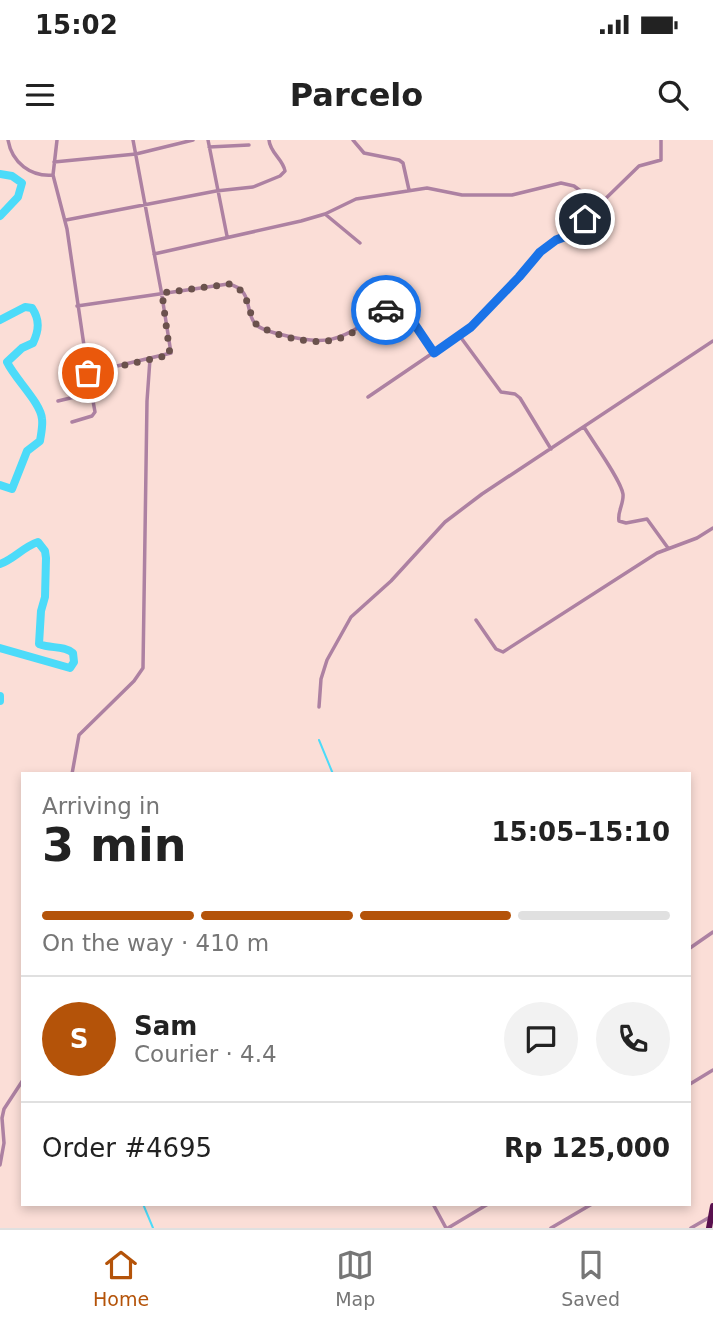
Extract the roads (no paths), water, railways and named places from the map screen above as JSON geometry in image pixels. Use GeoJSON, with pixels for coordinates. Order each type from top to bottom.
{"type":"FeatureCollection","features":[{"type":"Feature","properties":{"kind":"highway"},"geometry":{"type":"LineString","coordinates":[[709,1228],[713,1206]]}},
{"type":"Feature","properties":{"kind":"street"},"geometry":{"type":"LineString","coordinates":[[8,140],[12,154],[25,168],[41,176],[53,176]]}},
{"type":"Feature","properties":{"kind":"street"},"geometry":{"type":"LineString","coordinates":[[57,140],[53,176],[66,220],[94,414],[72,422]]}},
{"type":"Feature","properties":{"kind":"street"},"geometry":{"type":"LineString","coordinates":[[88,373],[171,354],[133,140]]}},
{"type":"Feature","properties":{"kind":"street"},"geometry":{"type":"LineString","coordinates":[[54,162],[136,154],[193,140]]}},
{"type":"Feature","properties":{"kind":"street"},"geometry":{"type":"LineString","coordinates":[[208,140],[227,236]]}},
{"type":"Feature","properties":{"kind":"street"},"geometry":{"type":"LineString","coordinates":[[66,220],[260,185],[284,173],[284,165],[271,149],[269,140]]}},
{"type":"Feature","properties":{"kind":"street"},"geometry":{"type":"LineString","coordinates":[[353,140],[364,153],[403,163],[409,190]]}},
{"type":"Feature","properties":{"kind":"street"},"geometry":{"type":"LineString","coordinates":[[368,397],[471,327],[540,252],[556,240],[572,234],[639,166],[661,160],[661,140]]}},
{"type":"Feature","properties":{"kind":"street"},"geometry":{"type":"LineString","coordinates":[[209,148],[249,145]]}},
{"type":"Feature","properties":{"kind":"street"},"geometry":{"type":"LineString","coordinates":[[154,254],[325,214],[356,199],[427,188],[462,195],[512,195],[561,183],[574,186],[599,205]]}},
{"type":"Feature","properties":{"kind":"street"},"geometry":{"type":"LineString","coordinates":[[325,214],[360,243]]}},
{"type":"Feature","properties":{"kind":"street"},"geometry":{"type":"LineString","coordinates":[[77,306],[229,284],[234,285],[249,302],[256,324],[301,340],[329,341],[342,337],[401,304],[434,353]]}},
{"type":"Feature","properties":{"kind":"street"},"geometry":{"type":"LineString","coordinates":[[460,335],[500,392],[515,394],[520,398],[551,449]]}},
{"type":"Feature","properties":{"kind":"street"},"geometry":{"type":"LineString","coordinates":[[319,708],[321,679],[327,660],[351,617],[391,581],[445,522],[482,494],[713,341]]}},
{"type":"Feature","properties":{"kind":"street"},"geometry":{"type":"LineString","coordinates":[[72,772],[79,735],[134,681],[143,668],[150,359]]}},
{"type":"Feature","properties":{"kind":"street"},"geometry":{"type":"LineString","coordinates":[[58,401],[91,393]]}},
{"type":"Feature","properties":{"kind":"street"},"geometry":{"type":"LineString","coordinates":[[584,427],[621,488],[623,503],[618,515],[620,521],[626,523],[647,519],[668,548]]}},
{"type":"Feature","properties":{"kind":"street"},"geometry":{"type":"LineString","coordinates":[[476,620],[496,649],[503,652],[657,553],[697,538],[713,528]]}},
{"type":"Feature","properties":{"kind":"street"},"geometry":{"type":"LineString","coordinates":[[691,947],[713,932]]}},
{"type":"Feature","properties":{"kind":"street"},"geometry":{"type":"LineString","coordinates":[[691,1083],[713,1070]]}},
{"type":"Feature","properties":{"kind":"street"},"geometry":{"type":"LineString","coordinates":[[0,1166],[4,1143],[4,1109],[21,1083]]}},
{"type":"Feature","properties":{"kind":"street"},"geometry":{"type":"LineString","coordinates":[[434,1206],[447,1228],[485,1206]]}},
{"type":"Feature","properties":{"kind":"street"},"geometry":{"type":"LineString","coordinates":[[551,1228],[589,1206]]}},
{"type":"Feature","properties":{"kind":"street"},"geometry":{"type":"LineString","coordinates":[[691,1228],[712,1216]]}},
{"type":"Feature","properties":{"kind":"waterway"},"geometry":{"type":"LineString","coordinates":[[0,174],[12,176],[22,183],[18,197],[0,216]]}},
{"type":"Feature","properties":{"kind":"waterway"},"geometry":{"type":"LineString","coordinates":[[0,320],[25,307],[32,308],[36,317],[37,329],[33,343],[22,348],[7,362],[37,406],[42,419],[40,441],[27,451],[12,489],[0,485]]}},
{"type":"Feature","properties":{"kind":"waterway"},"geometry":{"type":"LineString","coordinates":[[0,564],[38,542],[45,551],[45,597],[41,611],[39,644],[73,653],[74,662],[70,668],[0,648]]}},
{"type":"Feature","properties":{"kind":"waterway"},"geometry":{"type":"LineString","coordinates":[[0,696],[0,701]]}},
{"type":"Feature","properties":{"kind":"waterway"},"geometry":{"type":"LineString","coordinates":[[319,740],[332,772]]}},
{"type":"Feature","properties":{"kind":"waterway"},"geometry":{"type":"LineString","coordinates":[[144,1206],[153,1228]]}}]}
